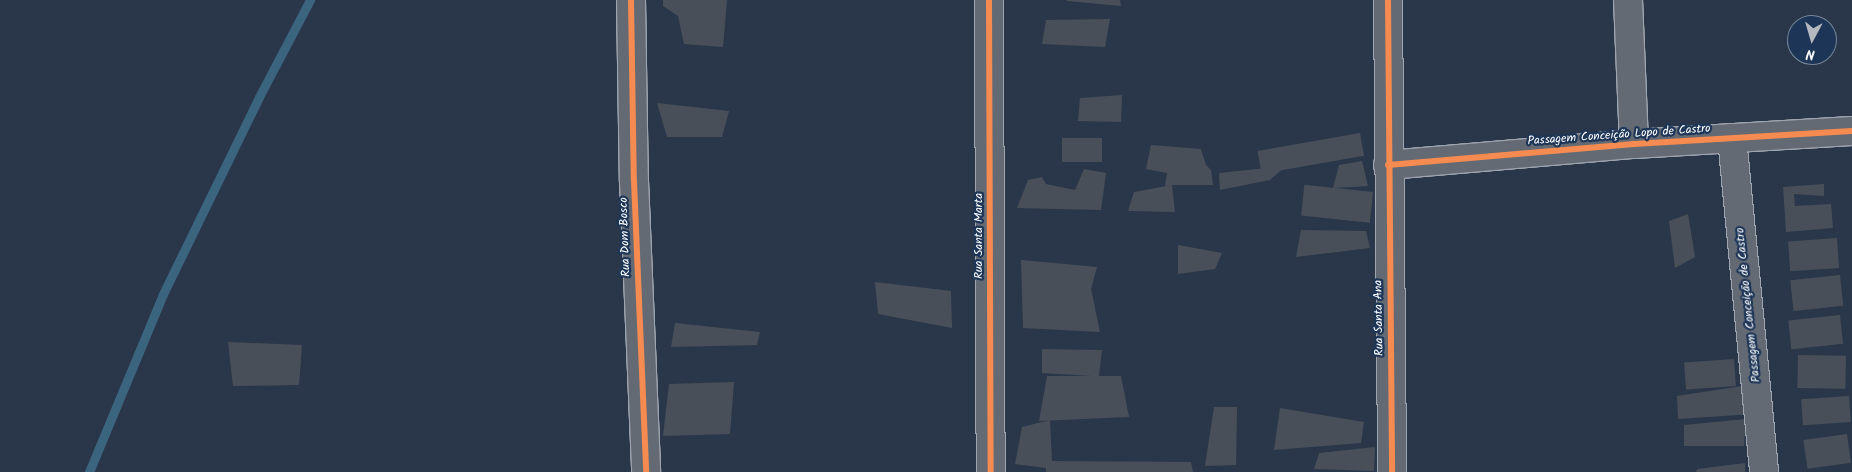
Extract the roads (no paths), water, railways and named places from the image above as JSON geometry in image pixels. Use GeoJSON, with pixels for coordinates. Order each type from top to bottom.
{"type":"FeatureCollection","features":[{"type":"Feature","properties":{"kind":"street","name":"Rua Dom Bosco"},"geometry":{"type":"LineString","coordinates":[[631,0],[634,181],[646,472]]}},
{"type":"Feature","properties":{"kind":"street","name":"Rua Santa Marta"},"geometry":{"type":"LineString","coordinates":[[989,0],[991,472]]}},
{"type":"Feature","properties":{"kind":"street","name":"Rua Santa Ana"},"geometry":{"type":"LineString","coordinates":[[1388,0],[1392,472]]}},
{"type":"Feature","properties":{"kind":"street"},"geometry":{"type":"LineString","coordinates":[[1628,0],[1634,144]]}},
{"type":"Feature","properties":{"kind":"street","name":"Passagem Conceição Lopo de Castro"},"geometry":{"type":"LineString","coordinates":[[1388,165],[1634,144],[1852,131]]}},
{"type":"Feature","properties":{"kind":"street","name":"Passagem Conceição de Castro"},"geometry":{"type":"LineString","coordinates":[[1732,138],[1764,472]]}},
{"type":"Feature","properties":{"kind":"waterway"},"geometry":{"type":"LineString","coordinates":[[89,472],[163,294],[259,97],[310,0]]}}]}
